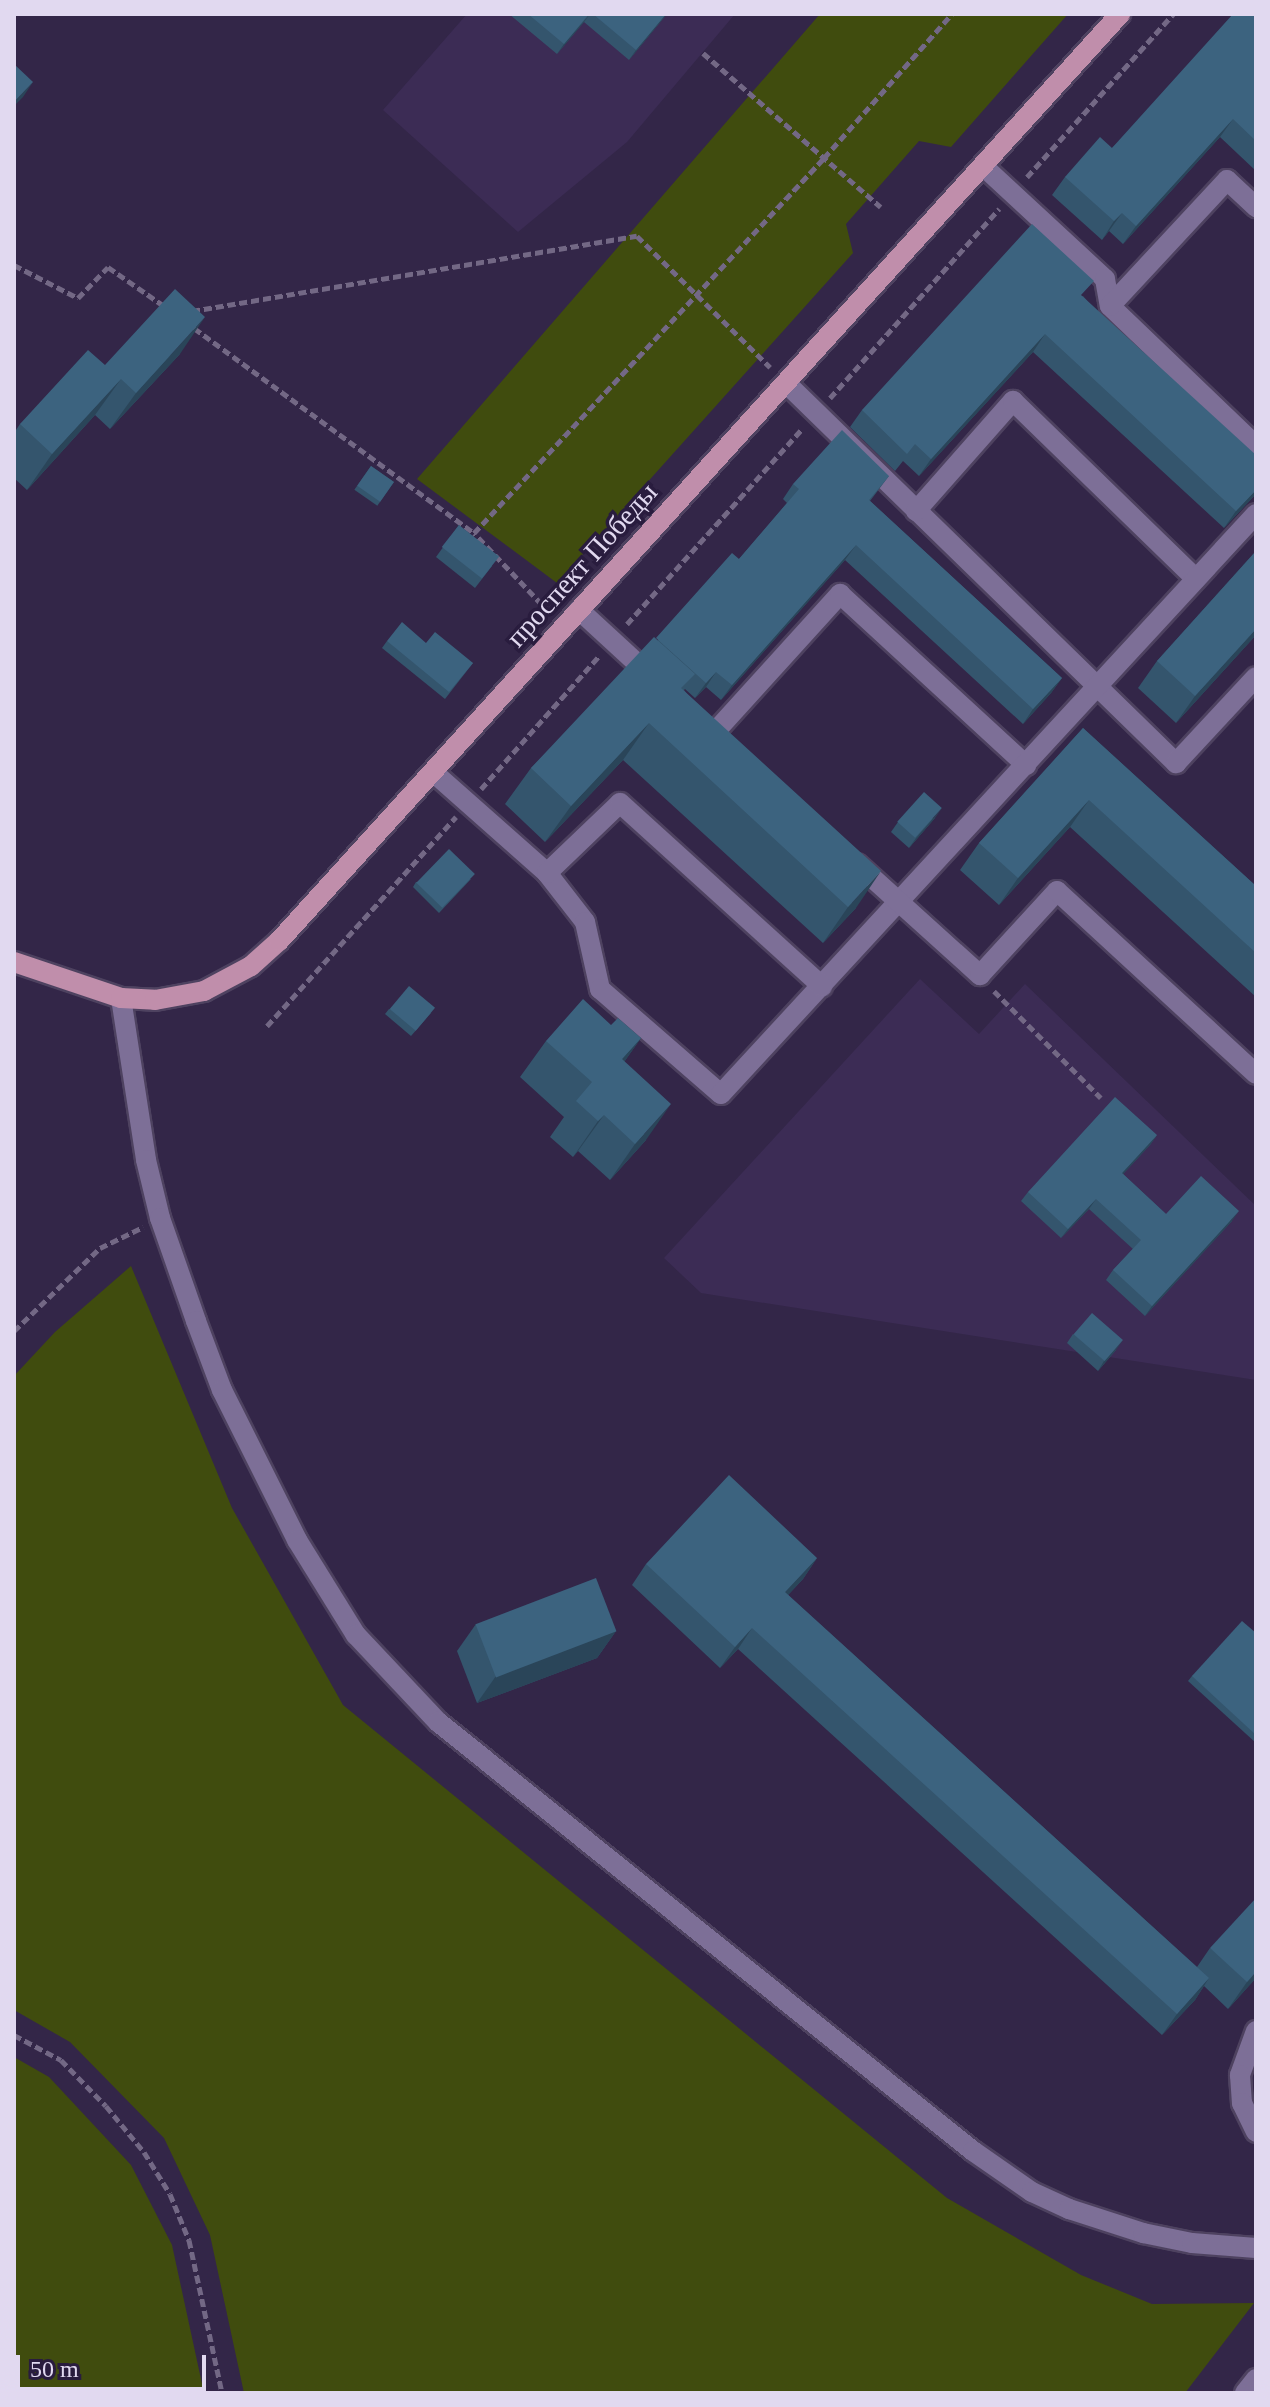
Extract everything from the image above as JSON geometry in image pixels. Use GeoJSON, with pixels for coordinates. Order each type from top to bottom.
{"type":"FeatureCollection","features":[{"type":"Feature","properties":{"kind":"main road","name":"проспект Победы"},"geometry":{"type":"LineString","coordinates":[[14,962],[121,998],[155,1000],[204,991],[251,966],[279,941],[1120,14]]}},
{"type":"Feature","properties":{"kind":"street"},"geometry":{"type":"LineString","coordinates":[[983,166],[1105,279],[1110,306],[1256,446]]}},
{"type":"Feature","properties":{"kind":"street"},"geometry":{"type":"LineString","coordinates":[[1110,306],[1227,180],[1256,207]]}},
{"type":"Feature","properties":{"kind":"street"},"geometry":{"type":"LineString","coordinates":[[786,383],[1176,763],[1256,677]]}},
{"type":"Feature","properties":{"kind":"street"},"geometry":{"type":"LineString","coordinates":[[916,511],[1013,401],[1196,579]]}},
{"type":"Feature","properties":{"kind":"street"},"geometry":{"type":"LineString","coordinates":[[433,772],[547,873],[585,922],[600,989],[721,1094],[1256,514]]}},
{"type":"Feature","properties":{"kind":"street"},"geometry":{"type":"LineString","coordinates":[[714,733],[840,594],[1026,765]]}},
{"type":"Feature","properties":{"kind":"street"},"geometry":{"type":"LineString","coordinates":[[579,610],[669,692]]}},
{"type":"Feature","properties":{"kind":"street"},"geometry":{"type":"LineString","coordinates":[[547,873],[620,803],[822,986]]}},
{"type":"Feature","properties":{"kind":"street"},"geometry":{"type":"LineString","coordinates":[[841,849],[980,975],[1057,891],[1256,1074]]}},
{"type":"Feature","properties":{"kind":"street"},"geometry":{"type":"LineString","coordinates":[[121,998],[146,1160],[160,1218],[222,1390],[297,1540],[356,1635],[438,1722],[961,2142],[1032,2192],[1069,2209],[1143,2233],[1192,2243],[1256,2248]]}},
{"type":"Feature","properties":{"kind":"street"},"geometry":{"type":"LineString","coordinates":[[1256,2031],[1240,2075],[1242,2103],[1256,2132]]}},
{"type":"Feature","properties":{"kind":"street"},"geometry":{"type":"LineString","coordinates":[[1245,2393],[1256,2379]]}},
{"type":"Feature","properties":{"kind":"path"},"geometry":{"type":"LineString","coordinates":[[474,533],[824,158],[952,14]]}},
{"type":"Feature","properties":{"kind":"path"},"geometry":{"type":"LineString","coordinates":[[267,1026],[1173,14]]}},
{"type":"Feature","properties":{"kind":"path"},"geometry":{"type":"LineString","coordinates":[[703,53],[881,207]]}},
{"type":"Feature","properties":{"kind":"path"},"geometry":{"type":"LineString","coordinates":[[191,311],[637,236],[786,383]]}},
{"type":"Feature","properties":{"kind":"path"},"geometry":{"type":"LineString","coordinates":[[14,265],[78,298],[108,267],[175,314]]}},
{"type":"Feature","properties":{"kind":"path"},"geometry":{"type":"LineString","coordinates":[[188,323],[474,533],[564,627],[598,657]]}},
{"type":"Feature","properties":{"kind":"path"},"geometry":{"type":"LineString","coordinates":[[980,975],[1101,1098]]}},
{"type":"Feature","properties":{"kind":"path"},"geometry":{"type":"LineString","coordinates":[[14,1331],[100,1248],[160,1218]]}},
{"type":"Feature","properties":{"kind":"path"},"geometry":{"type":"LineString","coordinates":[[14,2035],[61,2060],[88,2087],[144,2152],[170,2194],[189,2240],[222,2393]]}},
{"type":"Feature","properties":{"kind":"shaded area"},"geometry":{"type":"Polygon","coordinates":[[[467,14],[735,14],[627,142],[518,232],[383,110],[467,14]]]}},
{"type":"Feature","properties":{"kind":"shaded area"},"geometry":{"type":"Polygon","coordinates":[[[920,979],[979,1034],[1025,984],[1256,1206],[1256,1380],[701,1293],[664,1258],[920,979]]]}},
{"type":"Feature","properties":{"kind":"green space"},"geometry":{"type":"Polygon","coordinates":[[[820,14],[1068,14],[951,147],[919,141],[846,224],[853,253],[557,583],[417,479],[820,14]]]}},
{"type":"Feature","properties":{"kind":"green space"},"geometry":{"type":"Polygon","coordinates":[[[131,1266],[232,1508],[343,1705],[947,2198],[1081,2275],[1152,2304],[1254,2303],[1185,2393],[244,2393],[210,2235],[164,2138],[70,2042],[14,2010],[14,1376],[55,1332],[131,1266]]]}},
{"type":"Feature","properties":{"kind":"green space"},"geometry":{"type":"Polygon","coordinates":[[[14,2057],[49,2077],[131,2165],[172,2245],[204,2393],[14,2393],[14,2057]]]}},
{"type":"Feature","properties":{"kind":"building"},"geometry":{"type":"Polygon","coordinates":[[[528,14],[589,14],[564,44],[528,14]]]}},
{"type":"Feature","properties":{"kind":"building"},"geometry":{"type":"Polygon","coordinates":[[[593,14],[666,14],[636,50],[593,14]]]}},
{"type":"Feature","properties":{"kind":"building"},"geometry":{"type":"Polygon","coordinates":[[[1233,14],[1256,14],[1256,141],[1233,119],[1136,226],[1122,213],[1114,221],[1065,177],[1100,137],[1112,148],[1233,14]]]}},
{"type":"Feature","properties":{"kind":"building"},"geometry":{"type":"Polygon","coordinates":[[[14,64],[33,82],[14,102],[14,64]]]}},
{"type":"Feature","properties":{"kind":"building"},"geometry":{"type":"Polygon","coordinates":[[[1032,224],[1094,281],[1081,295],[1256,455],[1256,490],[1236,511],[1045,334],[931,459],[915,444],[907,454],[862,410],[1032,224]]]}},
{"type":"Feature","properties":{"kind":"building"},"geometry":{"type":"Polygon","coordinates":[[[175,289],[205,317],[136,393],[121,379],[52,454],[20,424],[88,350],[105,365],[175,289]]]}},
{"type":"Feature","properties":{"kind":"building"},"geometry":{"type":"Polygon","coordinates":[[[842,430],[889,476],[869,500],[1062,678],[1033,709],[856,545],[732,685],[716,672],[706,683],[656,638],[732,553],[739,559],[799,489],[793,484],[842,430]]]}},
{"type":"Feature","properties":{"kind":"building"},"geometry":{"type":"Polygon","coordinates":[[[371,466],[394,482],[380,502],[357,486],[371,466]]]}},
{"type":"Feature","properties":{"kind":"building"},"geometry":{"type":"Polygon","coordinates":[[[459,525],[499,556],[482,578],[442,547],[459,525]]]}},
{"type":"Feature","properties":{"kind":"building"},"geometry":{"type":"Polygon","coordinates":[[[1256,551],[1256,629],[1195,696],[1157,661],[1256,551]]]}},
{"type":"Feature","properties":{"kind":"building"},"geometry":{"type":"Polygon","coordinates":[[[402,622],[426,643],[435,632],[473,663],[449,692],[387,641],[402,622]]]}},
{"type":"Feature","properties":{"kind":"building"},"geometry":{"type":"Polygon","coordinates":[[[654,637],[695,674],[681,688],[881,871],[848,907],[649,723],[571,806],[531,768],[654,637]]]}},
{"type":"Feature","properties":{"kind":"building"},"geometry":{"type":"Polygon","coordinates":[[[1083,728],[1256,886],[1256,953],[1089,800],[1018,878],[979,843],[1083,728]]]}},
{"type":"Feature","properties":{"kind":"building"},"geometry":{"type":"Polygon","coordinates":[[[924,792],[942,808],[915,838],[897,822],[924,792]]]}},
{"type":"Feature","properties":{"kind":"building"},"geometry":{"type":"Polygon","coordinates":[[[449,849],[475,874],[442,908],[416,883],[449,849]]]}},
{"type":"Feature","properties":{"kind":"building"},"geometry":{"type":"Polygon","coordinates":[[[409,986],[435,1008],[416,1031],[390,1009],[409,986]]]}},
{"type":"Feature","properties":{"kind":"building"},"geometry":{"type":"Polygon","coordinates":[[[583,999],[611,1025],[618,1018],[641,1038],[622,1059],[671,1104],[635,1144],[604,1115],[598,1121],[576,1101],[592,1082],[546,1041],[583,999]]]}},
{"type":"Feature","properties":{"kind":"building"},"geometry":{"type":"Polygon","coordinates":[[[1115,1097],[1157,1135],[1122,1173],[1166,1214],[1201,1176],[1239,1211],[1152,1306],[1113,1270],[1141,1240],[1096,1199],[1068,1229],[1028,1192],[1115,1097]]]}},
{"type":"Feature","properties":{"kind":"building"},"geometry":{"type":"Polygon","coordinates":[[[1092,1313],[1123,1340],[1105,1361],[1074,1334],[1092,1313]]]}},
{"type":"Feature","properties":{"kind":"building"},"geometry":{"type":"Polygon","coordinates":[[[729,1475],[817,1558],[785,1592],[1209,1978],[1177,2014],[752,1628],[735,1647],[646,1564],[729,1475]]]}},
{"type":"Feature","properties":{"kind":"building"},"geometry":{"type":"Polygon","coordinates":[[[596,1578],[616,1631],[496,1677],[476,1624],[596,1578]]]}},
{"type":"Feature","properties":{"kind":"building"},"geometry":{"type":"Polygon","coordinates":[[[1242,1621],[1256,1633],[1256,1735],[1192,1676],[1242,1621]]]}},
{"type":"Feature","properties":{"kind":"building"},"geometry":{"type":"Polygon","coordinates":[[[1256,1898],[1256,1972],[1247,1982],[1210,1948],[1256,1898]]]}}]}
